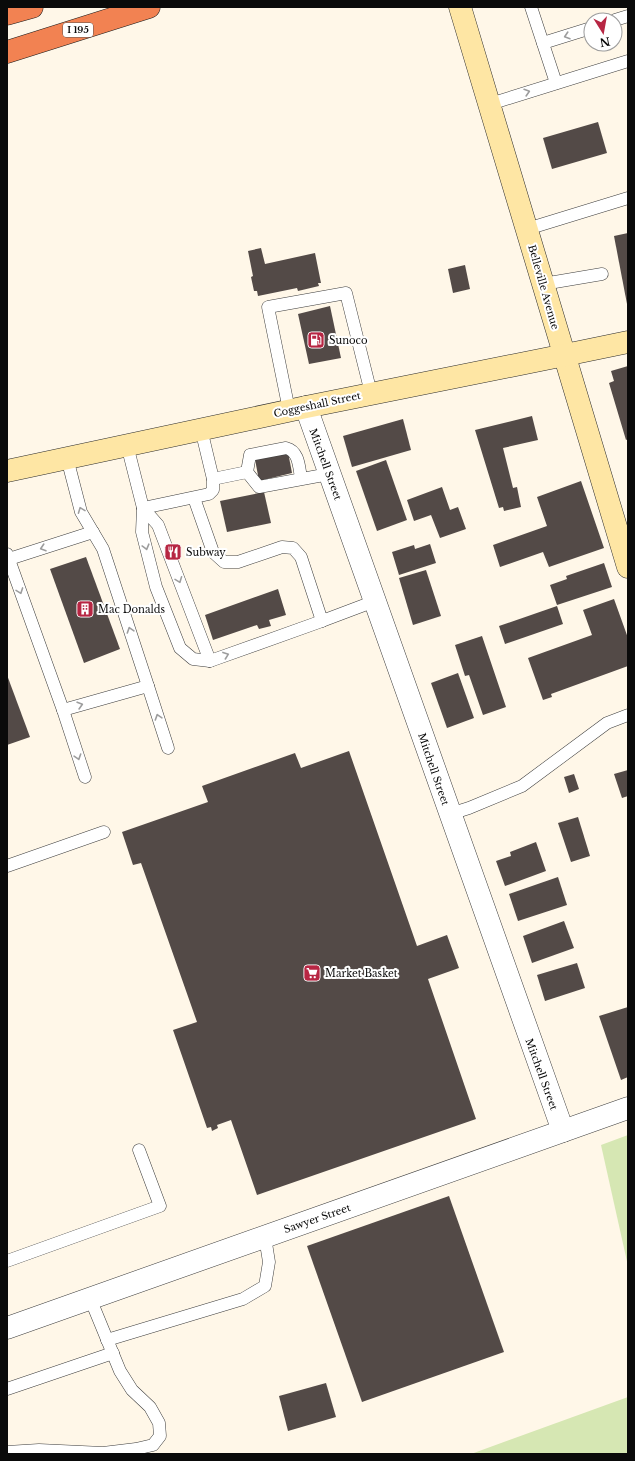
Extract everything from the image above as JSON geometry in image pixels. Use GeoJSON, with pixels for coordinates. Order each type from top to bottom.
{"type":"FeatureCollection","features":[{"type":"Feature","properties":{"kind":"highway"},"geometry":{"type":"LineString","coordinates":[[7,14],[32,7]]}},
{"type":"Feature","properties":{"kind":"highway","name":"I 195"},"geometry":{"type":"LineString","coordinates":[[7,52],[149,7]]}},
{"type":"Feature","properties":{"kind":"highway"},"geometry":{"type":"LineString","coordinates":[[7,58],[96,24]]}},
{"type":"Feature","properties":{"kind":"main road","name":"Belleville Avenue"},"geometry":{"type":"LineString","coordinates":[[460,7],[628,567]]}},
{"type":"Feature","properties":{"kind":"main road","name":"Coggeshall Street"},"geometry":{"type":"LineString","coordinates":[[7,471],[297,408],[565,356],[628,342]]}},
{"type":"Feature","properties":{"kind":"street","name":"Mitchell Street"},"geometry":{"type":"LineString","coordinates":[[297,408],[329,474],[562,1131]]}},
{"type":"Feature","properties":{"kind":"street","name":"Sawyer Street"},"geometry":{"type":"LineString","coordinates":[[7,1328],[628,1108]]}},
{"type":"Feature","properties":{"kind":"lane"},"geometry":{"type":"LineString","coordinates":[[531,7],[556,83]]}},
{"type":"Feature","properties":{"kind":"lane"},"geometry":{"type":"LineString","coordinates":[[543,43],[583,30]]}},
{"type":"Feature","properties":{"kind":"lane"},"geometry":{"type":"LineString","coordinates":[[490,104],[628,61]]}},
{"type":"Feature","properties":{"kind":"lane"},"geometry":{"type":"LineString","coordinates":[[527,229],[628,198]]}},
{"type":"Feature","properties":{"kind":"lane"},"geometry":{"type":"LineString","coordinates":[[544,284],[602,274]]}},
{"type":"Feature","properties":{"kind":"lane"},"geometry":{"type":"LineString","coordinates":[[297,408],[268,307],[346,294],[371,393]]}},
{"type":"Feature","properties":{"kind":"lane"},"geometry":{"type":"LineString","coordinates":[[143,508],[194,498],[209,494],[213,490],[213,479],[201,429]]}},
{"type":"Feature","properties":{"kind":"lane"},"geometry":{"type":"LineString","coordinates":[[127,445],[143,508],[142,532],[156,587],[180,648],[194,659],[210,661],[374,601]]}},
{"type":"Feature","properties":{"kind":"lane"},"geometry":{"type":"LineString","coordinates":[[302,478],[295,453],[292,449],[286,448],[250,455],[247,472],[259,487],[329,474]]}},
{"type":"Feature","properties":{"kind":"lane"},"geometry":{"type":"LineString","coordinates":[[67,458],[81,512],[103,548],[168,748]]}},
{"type":"Feature","properties":{"kind":"lane"},"geometry":{"type":"LineString","coordinates":[[213,479],[247,472]]}},
{"type":"Feature","properties":{"kind":"lane"},"geometry":{"type":"LineString","coordinates":[[194,498],[213,552],[224,562],[238,562],[282,547],[293,548],[301,557],[322,621]]}},
{"type":"Feature","properties":{"kind":"lane"},"geometry":{"type":"LineString","coordinates":[[143,508],[158,525],[210,661]]}},
{"type":"Feature","properties":{"kind":"lane"},"geometry":{"type":"LineString","coordinates":[[85,777],[63,710],[8,557],[93,532]]}},
{"type":"Feature","properties":{"kind":"lane"},"geometry":{"type":"LineString","coordinates":[[63,710],[148,686]]}},
{"type":"Feature","properties":{"kind":"lane"},"geometry":{"type":"LineString","coordinates":[[450,814],[469,808],[522,786],[607,724],[628,715]]}},
{"type":"Feature","properties":{"kind":"lane"},"geometry":{"type":"LineString","coordinates":[[7,866],[104,832]]}},
{"type":"Feature","properties":{"kind":"lane"},"geometry":{"type":"LineString","coordinates":[[7,1261],[160,1206],[139,1150]]}},
{"type":"Feature","properties":{"kind":"lane"},"geometry":{"type":"LineString","coordinates":[[107,1340],[243,1299],[265,1286],[269,1262],[265,1237]]}},
{"type":"Feature","properties":{"kind":"lane"},"geometry":{"type":"LineString","coordinates":[[7,1452],[39,1450],[103,1453],[136,1449],[153,1444],[160,1436],[159,1423],[150,1407],[132,1390],[120,1371],[90,1298]]}},
{"type":"Feature","properties":{"kind":"lane"},"geometry":{"type":"LineString","coordinates":[[7,1389],[113,1353]]}},
{"type":"Feature","properties":{"kind":"green space"},"geometry":{"type":"Polygon","coordinates":[[[628,1135],[628,1266],[601,1145],[628,1135]]]}},
{"type":"Feature","properties":{"kind":"green space"},"geometry":{"type":"Polygon","coordinates":[[[628,1397],[628,1454],[471,1454],[628,1397]]]}},
{"type":"Feature","properties":{"kind":"building"},"geometry":{"type":"Polygon","coordinates":[[[598,122],[607,153],[552,169],[543,138],[598,122]]]}},
{"type":"Feature","properties":{"kind":"building"},"geometry":{"type":"Polygon","coordinates":[[[628,233],[628,304],[627,304],[614,236],[628,233]]]}},
{"type":"Feature","properties":{"kind":"building"},"geometry":{"type":"Polygon","coordinates":[[[261,248],[265,264],[315,253],[321,283],[318,283],[319,286],[298,291],[297,288],[258,296],[257,291],[254,291],[251,277],[253,276],[248,251],[261,248]]]}},
{"type":"Feature","properties":{"kind":"building"},"geometry":{"type":"Polygon","coordinates":[[[465,265],[470,289],[453,293],[448,269],[465,265]]]}},
{"type":"Feature","properties":{"kind":"building"},"geometry":{"type":"Polygon","coordinates":[[[330,306],[341,358],[309,364],[298,314],[330,306]]]}},
{"type":"Feature","properties":{"kind":"building"},"geometry":{"type":"Polygon","coordinates":[[[628,366],[628,439],[626,440],[609,383],[614,381],[611,371],[628,366]]]}},
{"type":"Feature","properties":{"kind":"building"},"geometry":{"type":"Polygon","coordinates":[[[532,416],[538,440],[503,448],[513,488],[517,487],[521,507],[504,511],[503,507],[499,508],[475,430],[532,416]]]}},
{"type":"Feature","properties":{"kind":"building"},"geometry":{"type":"Polygon","coordinates":[[[403,419],[411,450],[352,467],[343,436],[403,419]]]}},
{"type":"Feature","properties":{"kind":"building"},"geometry":{"type":"Polygon","coordinates":[[[288,452],[292,473],[259,481],[255,459],[288,452]]]}},
{"type":"Feature","properties":{"kind":"building"},"geometry":{"type":"Polygon","coordinates":[[[386,460],[407,520],[377,531],[356,471],[386,460]]]}},
{"type":"Feature","properties":{"kind":"building"},"geometry":{"type":"Polygon","coordinates":[[[581,481],[604,548],[549,567],[543,552],[500,567],[493,545],[547,526],[537,497],[581,481]]]}},
{"type":"Feature","properties":{"kind":"building"},"geometry":{"type":"Polygon","coordinates":[[[442,487],[450,510],[458,507],[466,529],[440,538],[431,515],[414,521],[407,500],[442,487]]]}},
{"type":"Feature","properties":{"kind":"building"},"geometry":{"type":"Polygon","coordinates":[[[264,492],[271,523],[227,532],[220,501],[264,492]]]}},
{"type":"Feature","properties":{"kind":"building"},"geometry":{"type":"Polygon","coordinates":[[[430,544],[436,563],[399,575],[392,552],[414,545],[415,549],[430,544]]]}},
{"type":"Feature","properties":{"kind":"building","name":"Mac Donalds"},"geometry":{"type":"Polygon","coordinates":[[[86,557],[120,649],[84,663],[50,569],[86,557]]]}},
{"type":"Feature","properties":{"kind":"building"},"geometry":{"type":"Polygon","coordinates":[[[604,563],[612,587],[557,605],[550,585],[567,579],[566,576],[604,563]]]}},
{"type":"Feature","properties":{"kind":"building"},"geometry":{"type":"Polygon","coordinates":[[[426,570],[441,616],[413,625],[399,578],[426,570]]]}},
{"type":"Feature","properties":{"kind":"building"},"geometry":{"type":"Polygon","coordinates":[[[278,589],[286,615],[269,620],[271,626],[259,629],[257,625],[213,640],[205,615],[278,589]]]}},
{"type":"Feature","properties":{"kind":"building"},"geometry":{"type":"Polygon","coordinates":[[[614,599],[628,638],[628,666],[551,694],[552,697],[543,700],[528,658],[592,635],[583,610],[614,599]]]}},
{"type":"Feature","properties":{"kind":"building"},"geometry":{"type":"Polygon","coordinates":[[[557,606],[563,624],[505,644],[499,626],[557,606]]]}},
{"type":"Feature","properties":{"kind":"building"},"geometry":{"type":"Polygon","coordinates":[[[482,636],[506,707],[483,715],[469,675],[465,676],[455,645],[482,636]]]}},
{"type":"Feature","properties":{"kind":"building"},"geometry":{"type":"Polygon","coordinates":[[[458,673],[474,718],[447,728],[431,683],[458,673]]]}},
{"type":"Feature","properties":{"kind":"building"},"geometry":{"type":"Polygon","coordinates":[[[7,675],[30,737],[7,745],[7,675]]]}},
{"type":"Feature","properties":{"kind":"building","name":"Market Basket"},"geometry":{"type":"Polygon","coordinates":[[[349,751],[417,946],[447,935],[459,968],[428,979],[476,1119],[257,1195],[231,1120],[217,1125],[218,1128],[212,1131],[211,1127],[207,1128],[173,1030],[197,1022],[141,863],[133,865],[122,832],[208,802],[202,786],[295,753],[301,768],[349,751]]]}},
{"type":"Feature","properties":{"kind":"building"},"geometry":{"type":"Polygon","coordinates":[[[628,770],[628,796],[622,798],[614,774],[628,770]]]}},
{"type":"Feature","properties":{"kind":"building"},"geometry":{"type":"Polygon","coordinates":[[[574,774],[579,789],[569,793],[564,777],[574,774]]]}},
{"type":"Feature","properties":{"kind":"building"},"geometry":{"type":"Polygon","coordinates":[[[578,817],[590,856],[571,862],[558,823],[578,817]]]}},
{"type":"Feature","properties":{"kind":"building"},"geometry":{"type":"Polygon","coordinates":[[[536,842],[546,871],[505,886],[496,861],[511,856],[510,852],[536,842]]]}},
{"type":"Feature","properties":{"kind":"building"},"geometry":{"type":"Polygon","coordinates":[[[558,877],[567,905],[518,921],[509,894],[558,877]]]}},
{"type":"Feature","properties":{"kind":"building"},"geometry":{"type":"Polygon","coordinates":[[[564,921],[574,948],[532,963],[523,936],[564,921]]]}},
{"type":"Feature","properties":{"kind":"building"},"geometry":{"type":"Polygon","coordinates":[[[577,963],[585,988],[545,1001],[537,975],[577,963]]]}},
{"type":"Feature","properties":{"kind":"building"},"geometry":{"type":"Polygon","coordinates":[[[628,1007],[628,1077],[621,1080],[599,1016],[628,1007]]]}},
{"type":"Feature","properties":{"kind":"building"},"geometry":{"type":"Polygon","coordinates":[[[449,1196],[504,1352],[362,1402],[307,1246],[449,1196]]]}},
{"type":"Feature","properties":{"kind":"building"},"geometry":{"type":"Polygon","coordinates":[[[326,1383],[336,1417],[288,1431],[279,1396],[326,1383]]]}},
{"type":"Feature","properties":{"kind":"place","name":"Sunoco"},"geometry":{"type":"Point","coordinates":[316,340]}},
{"type":"Feature","properties":{"kind":"place","name":"Subway"},"geometry":{"type":"Point","coordinates":[173,552]}},
{"type":"Feature","properties":{"kind":"place","name":"Mac Donalds"},"geometry":{"type":"Point","coordinates":[85,609]}},
{"type":"Feature","properties":{"kind":"place","name":"Market Basket"},"geometry":{"type":"Point","coordinates":[312,973]}}]}
